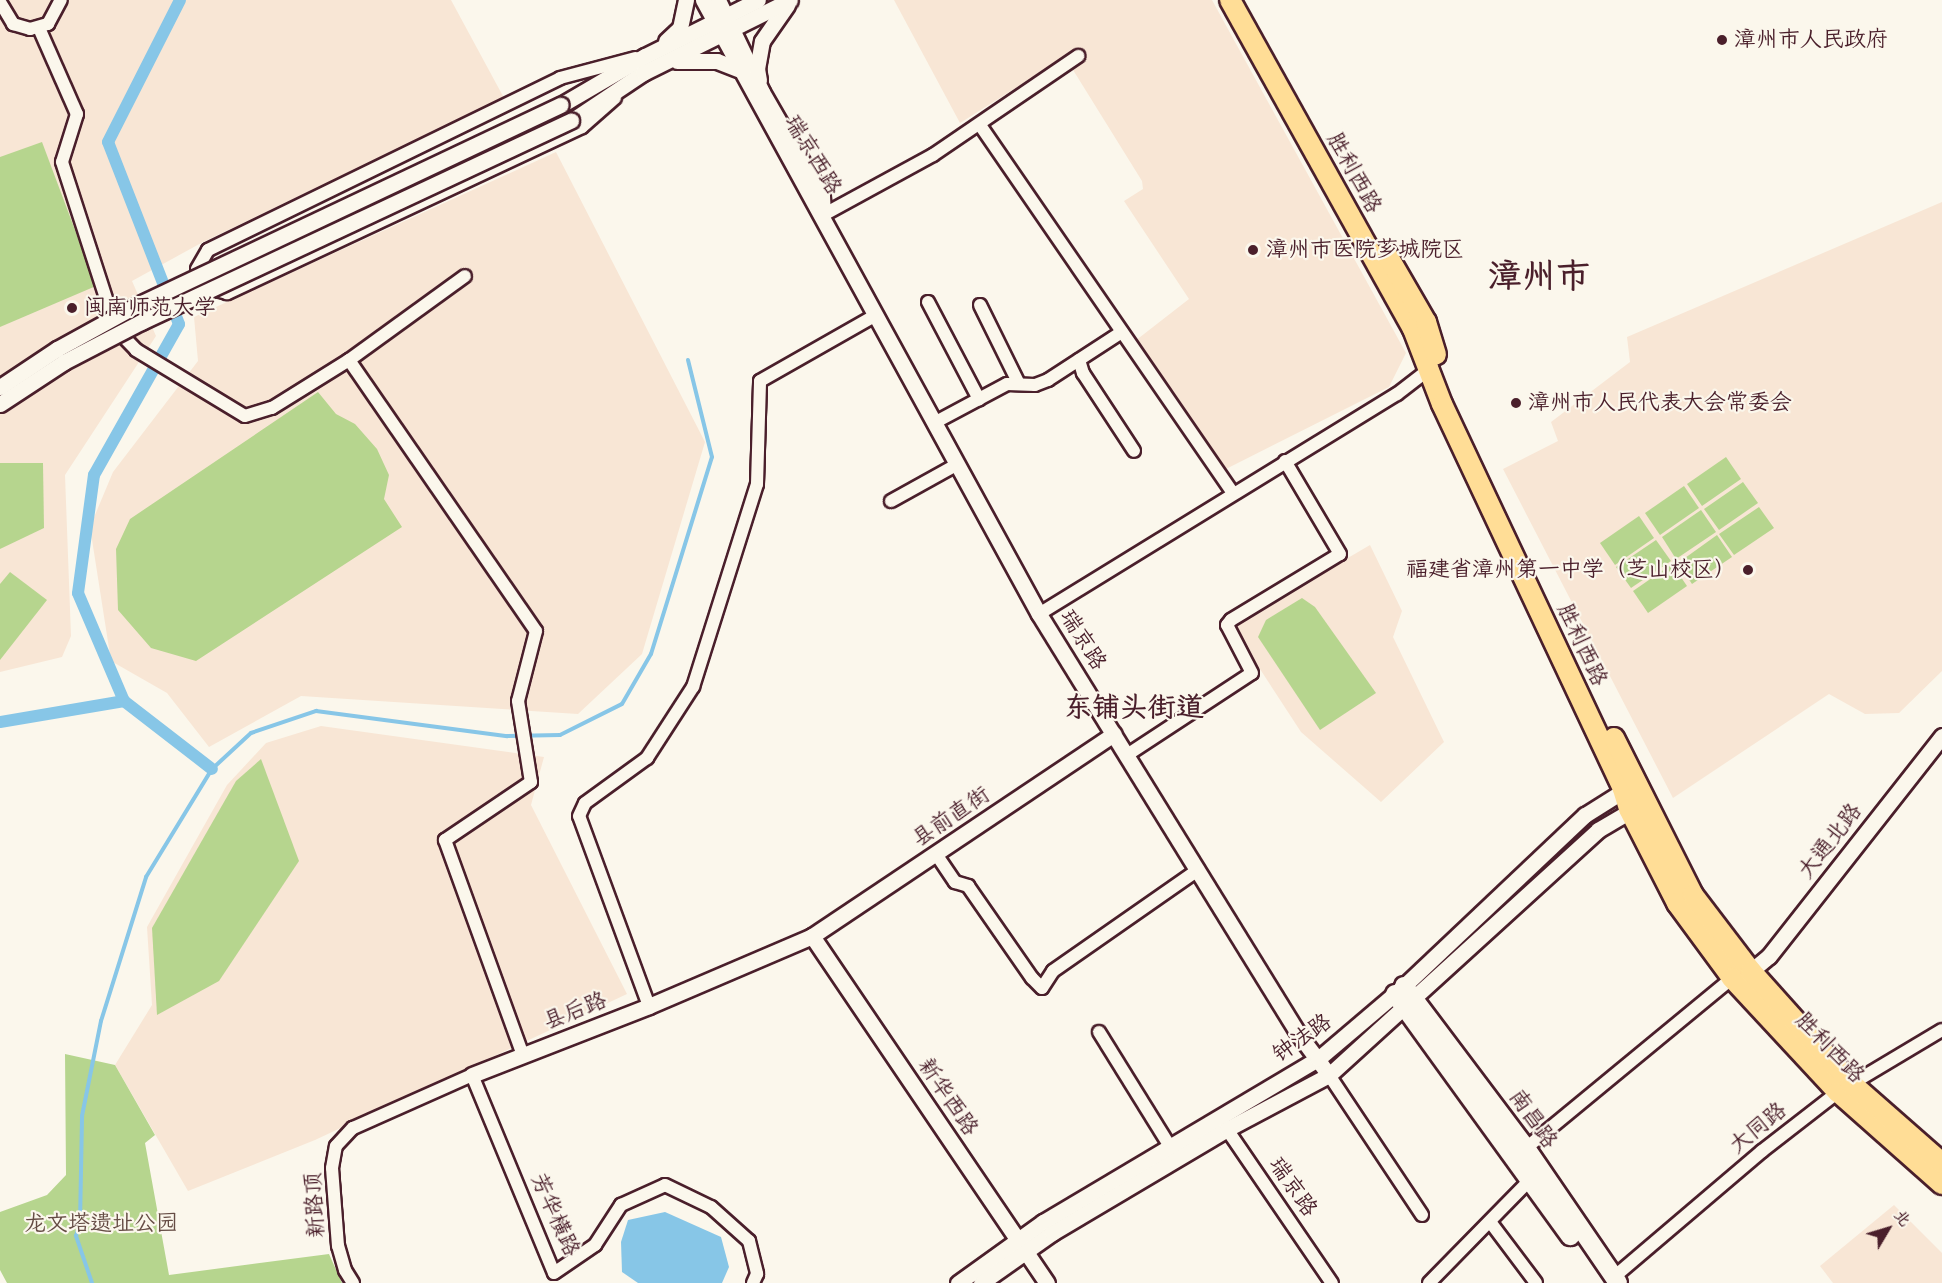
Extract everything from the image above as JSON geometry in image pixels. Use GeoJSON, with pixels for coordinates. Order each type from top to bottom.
{"type":"FeatureCollection","features":[{"type":"Feature","properties":{"kind":"main road","name":"胜利西路"},"geometry":{"type":"LineString","coordinates":[[1230,0],[1433,366],[1630,787],[1677,903],[1732,978],[1942,1184]]}},
{"type":"Feature","properties":{"kind":"main road"},"geometry":{"type":"LineString","coordinates":[[1242,0],[1426,322],[1433,366]]}},
{"type":"Feature","properties":{"kind":"main road"},"geometry":{"type":"LineString","coordinates":[[0,409],[4,390]]}},
{"type":"Feature","properties":{"kind":"main road"},"geometry":{"type":"LineString","coordinates":[[1638,807],[1693,895],[1844,1088]]}},
{"type":"Feature","properties":{"kind":"main road","name":"南昌路"},"geometry":{"type":"LineString","coordinates":[[1405,996],[1526,1148],[1612,1281]]}},
{"type":"Feature","properties":{"kind":"main road","name":"南昌路"},"geometry":{"type":"LineString","coordinates":[[1405,996],[1530,1180],[1612,1281]]}},
{"type":"Feature","properties":{"kind":"main road","name":"胜利西路"},"geometry":{"type":"LineString","coordinates":[[1844,1088],[1942,1163]]}},
{"type":"Feature","properties":{"kind":"street"},"geometry":{"type":"LineString","coordinates":[[0,2],[13,24],[39,28],[56,17],[62,0]]}},
{"type":"Feature","properties":{"kind":"street"},"geometry":{"type":"LineString","coordinates":[[686,0],[680,28],[653,57],[644,73],[582,127],[227,293],[204,286],[198,269],[208,250],[560,78],[653,57],[717,61],[738,69]]}},
{"type":"Feature","properties":{"kind":"street","name":"瑞京西路"},"geometry":{"type":"LineString","coordinates":[[703,0],[723,27],[822,196],[823,215]]}},
{"type":"Feature","properties":{"kind":"street","name":"瑞京西路"},"geometry":{"type":"LineString","coordinates":[[718,0],[723,27],[738,69],[810,201],[823,215]]}},
{"type":"Feature","properties":{"kind":"street"},"geometry":{"type":"LineString","coordinates":[[723,27],[758,0]]}},
{"type":"Feature","properties":{"kind":"street"},"geometry":{"type":"LineString","coordinates":[[4,390],[133,307],[561,105],[653,57],[791,0]]}},
{"type":"Feature","properties":{"kind":"street"},"geometry":{"type":"LineString","coordinates":[[762,92],[757,69],[762,41],[775,18],[791,0]]}},
{"type":"Feature","properties":{"kind":"street"},"geometry":{"type":"LineString","coordinates":[[39,28],[77,114],[62,162],[116,329],[136,350],[245,416],[272,408],[349,360],[465,276]]}},
{"type":"Feature","properties":{"kind":"street"},"geometry":{"type":"LineString","coordinates":[[823,215],[980,125],[1078,56]]}},
{"type":"Feature","properties":{"kind":"street"},"geometry":{"type":"LineString","coordinates":[[4,390],[141,322],[571,121],[644,73]]}},
{"type":"Feature","properties":{"kind":"street"},"geometry":{"type":"LineString","coordinates":[[980,125],[1233,493]]}},
{"type":"Feature","properties":{"kind":"street","name":"瑞京路"},"geometry":{"type":"LineString","coordinates":[[823,215],[956,465],[1040,614],[1198,870],[1329,1075]]}},
{"type":"Feature","properties":{"kind":"street"},"geometry":{"type":"LineString","coordinates":[[928,302],[979,399]]}},
{"type":"Feature","properties":{"kind":"street"},"geometry":{"type":"LineString","coordinates":[[980,305],[1018,382]]}},
{"type":"Feature","properties":{"kind":"street"},"geometry":{"type":"LineString","coordinates":[[649,1006],[579,816],[585,803],[646,758],[693,687],[757,484],[760,381],[876,315]]}},
{"type":"Feature","properties":{"kind":"street"},"geometry":{"type":"LineString","coordinates":[[934,423],[979,399],[1018,382],[1042,382],[1122,332]]}},
{"type":"Feature","properties":{"kind":"street"},"geometry":{"type":"LineString","coordinates":[[349,360],[536,631],[518,701],[531,782],[445,840],[523,1055]]}},
{"type":"Feature","properties":{"kind":"street"},"geometry":{"type":"LineString","coordinates":[[1079,360],[1083,374],[1134,451]]}},
{"type":"Feature","properties":{"kind":"street"},"geometry":{"type":"LineString","coordinates":[[1040,614],[1397,394],[1433,366]]}},
{"type":"Feature","properties":{"kind":"street"},"geometry":{"type":"LineString","coordinates":[[1127,755],[1251,673],[1227,625],[1231,620],[1340,554],[1285,461]]}},
{"type":"Feature","properties":{"kind":"street"},"geometry":{"type":"LineString","coordinates":[[891,501],[956,465]]}},
{"type":"Feature","properties":{"kind":"street","name":"县前直街"},"geometry":{"type":"LineString","coordinates":[[812,936],[1114,734]]}},
{"type":"Feature","properties":{"kind":"street","name":"大通北路"},"geometry":{"type":"LineString","coordinates":[[1751,971],[1770,956],[1939,744]]}},
{"type":"Feature","properties":{"kind":"street","name":"钟法路"},"geometry":{"type":"LineString","coordinates":[[981,1283],[1022,1246],[1169,1145],[1329,1075],[1585,815],[1630,787]]}},
{"type":"Feature","properties":{"kind":"street","name":"钟法路"},"geometry":{"type":"LineString","coordinates":[[958,1283],[1223,1122],[1318,1059],[1405,996],[1598,830],[1638,807]]}},
{"type":"Feature","properties":{"kind":"street"},"geometry":{"type":"LineString","coordinates":[[936,854],[955,882],[968,886],[1042,988],[1053,971],[1198,870]]}},
{"type":"Feature","properties":{"kind":"street","name":"县后路"},"geometry":{"type":"LineString","coordinates":[[353,1128],[472,1075],[649,1006],[812,936]]}},
{"type":"Feature","properties":{"kind":"street","name":"新华西路"},"geometry":{"type":"LineString","coordinates":[[812,936],[1047,1283]]}},
{"type":"Feature","properties":{"kind":"street"},"geometry":{"type":"LineString","coordinates":[[1526,1148],[1732,978]]}},
{"type":"Feature","properties":{"kind":"street","name":"大同路"},"geometry":{"type":"LineString","coordinates":[[1612,1281],[1762,1151],[1844,1088],[1942,1030]]}},
{"type":"Feature","properties":{"kind":"street"},"geometry":{"type":"LineString","coordinates":[[1099,1032],[1169,1145]]}},
{"type":"Feature","properties":{"kind":"street","name":"芳华横路"},"geometry":{"type":"LineString","coordinates":[[472,1075],[554,1273],[595,1245],[621,1205],[665,1185],[711,1207],[749,1241],[757,1274],[753,1283]]}},
{"type":"Feature","properties":{"kind":"street"},"geometry":{"type":"LineString","coordinates":[[1329,1075],[1422,1215]]}},
{"type":"Feature","properties":{"kind":"street","name":"瑞京路"},"geometry":{"type":"LineString","coordinates":[[1223,1122],[1332,1283]]}},
{"type":"Feature","properties":{"kind":"street","name":"新路顶"},"geometry":{"type":"LineString","coordinates":[[353,1128],[336,1146],[332,1168],[338,1246],[345,1270],[353,1283]]}},
{"type":"Feature","properties":{"kind":"street"},"geometry":{"type":"LineString","coordinates":[[1429,1283],[1491,1223],[1530,1180]]}},
{"type":"Feature","properties":{"kind":"street"},"geometry":{"type":"LineString","coordinates":[[1491,1223],[1536,1283]]}},
{"type":"Feature","properties":{"kind":"shaded area","name":"闽南师范大学"},"geometry":{"type":"Polygon","coordinates":[[[0,0],[451,0],[504,98],[203,242],[132,281],[156,336],[65,475],[71,636],[62,657],[0,672],[0,0]]]}},
{"type":"Feature","properties":{"kind":"shaded area","name":"漳州市医院芗城院区"},"geometry":{"type":"Polygon","coordinates":[[[894,0],[1212,0],[1406,353],[1389,387],[1226,469],[1135,341],[1189,299],[1124,201],[1143,189],[1142,181],[1065,57],[960,123],[894,0]]]}},
{"type":"Feature","properties":{"kind":"shaded area"},"geometry":{"type":"Polygon","coordinates":[[[556,152],[705,442],[642,654],[578,714],[301,696],[209,747],[167,693],[111,661],[90,527],[113,472],[198,361],[194,317],[556,152]]]}},
{"type":"Feature","properties":{"kind":"shaded area","name":"福建省漳州第一中学（芝山校区）"},"geometry":{"type":"Polygon","coordinates":[[[1942,202],[1942,671],[1899,713],[1865,714],[1829,694],[1673,798],[1503,469],[1558,441],[1551,422],[1630,362],[1627,337],[1942,202]]]}},
{"type":"Feature","properties":{"kind":"shaded area"},"geometry":{"type":"Polygon","coordinates":[[[1370,545],[1402,611],[1393,637],[1444,742],[1381,802],[1301,732],[1232,626],[1370,545]]]}},
{"type":"Feature","properties":{"kind":"shaded area"},"geometry":{"type":"Polygon","coordinates":[[[321,726],[544,757],[531,805],[627,994],[315,1140],[188,1191],[115,1065],[152,1005],[147,927],[227,785],[266,743],[321,726]]]}},
{"type":"Feature","properties":{"kind":"shaded area"},"geometry":{"type":"Polygon","coordinates":[[[1894,1205],[1942,1253],[1942,1283],[1833,1283],[1820,1266],[1894,1205]]]}},
{"type":"Feature","properties":{"kind":"green space"},"geometry":{"type":"Polygon","coordinates":[[[42,142],[96,286],[0,327],[0,157],[42,142]]]}},
{"type":"Feature","properties":{"kind":"green space"},"geometry":{"type":"Polygon","coordinates":[[[318,392],[336,414],[355,424],[377,449],[389,475],[384,499],[402,527],[196,661],[151,648],[118,610],[116,549],[130,519],[318,392]]]}},
{"type":"Feature","properties":{"kind":"green space"},"geometry":{"type":"Polygon","coordinates":[[[1726,457],[1741,479],[1702,506],[1687,484],[1726,457]]]}},
{"type":"Feature","properties":{"kind":"green space"},"geometry":{"type":"Polygon","coordinates":[[[0,463],[43,463],[44,528],[0,549],[0,463]]]}},
{"type":"Feature","properties":{"kind":"green space"},"geometry":{"type":"Polygon","coordinates":[[[1743,482],[1758,503],[1719,530],[1704,509],[1743,482]]]}},
{"type":"Feature","properties":{"kind":"green space"},"geometry":{"type":"Polygon","coordinates":[[[1684,486],[1699,508],[1660,535],[1645,513],[1684,486]]]}},
{"type":"Feature","properties":{"kind":"green space"},"geometry":{"type":"Polygon","coordinates":[[[1759,507],[1774,528],[1734,555],[1719,534],[1759,507]]]}},
{"type":"Feature","properties":{"kind":"green space"},"geometry":{"type":"Polygon","coordinates":[[[1701,510],[1716,532],[1676,559],[1662,537],[1701,510]]]}},
{"type":"Feature","properties":{"kind":"green space"},"geometry":{"type":"Polygon","coordinates":[[[1639,516],[1654,538],[1615,565],[1600,543],[1639,516]]]}},
{"type":"Feature","properties":{"kind":"green space"},"geometry":{"type":"Polygon","coordinates":[[[1717,535],[1732,557],[1692,584],[1678,563],[1717,535]]]}},
{"type":"Feature","properties":{"kind":"green space"},"geometry":{"type":"Polygon","coordinates":[[[1656,540],[1671,561],[1631,588],[1616,567],[1656,540]]]}},
{"type":"Feature","properties":{"kind":"green space"},"geometry":{"type":"Polygon","coordinates":[[[1672,564],[1687,586],[1648,613],[1633,591],[1672,564]]]}},
{"type":"Feature","properties":{"kind":"green space"},"geometry":{"type":"Polygon","coordinates":[[[10,572],[47,600],[0,660],[0,584],[10,572]]]}},
{"type":"Feature","properties":{"kind":"green space"},"geometry":{"type":"Polygon","coordinates":[[[1302,598],[1315,607],[1376,693],[1320,730],[1258,637],[1266,620],[1302,598]]]}},
{"type":"Feature","properties":{"kind":"green space"},"geometry":{"type":"Polygon","coordinates":[[[261,759],[299,861],[219,981],[157,1015],[152,928],[236,781],[261,759]]]}},
{"type":"Feature","properties":{"kind":"green space","name":"龙文塔遗址公园"},"geometry":{"type":"Polygon","coordinates":[[[65,1054],[115,1065],[155,1135],[145,1143],[169,1275],[329,1254],[342,1283],[7,1283],[0,1270],[0,1212],[47,1195],[66,1175],[65,1054]]]}},
{"type":"Feature","properties":{"kind":"water"},"geometry":{"type":"Polygon","coordinates":[[[665,1212],[721,1237],[729,1267],[722,1283],[638,1283],[622,1272],[621,1242],[628,1220],[665,1212]]]}},
{"type":"Feature","properties":{"kind":"waterway"},"geometry":{"type":"LineString","coordinates":[[0,722],[124,701],[78,593],[94,475],[179,324],[108,142],[180,0]]}},
{"type":"Feature","properties":{"kind":"waterway"},"geometry":{"type":"LineString","coordinates":[[92,1283],[76,1236],[80,1223],[82,1116],[101,1021],[146,877],[212,769],[251,733],[316,711],[507,736],[560,735],[622,704],[651,654],[712,457],[688,360]]}},
{"type":"Feature","properties":{"kind":"waterway"},"geometry":{"type":"LineString","coordinates":[[124,701],[212,769]]}},
{"type":"Feature","properties":{"kind":"place","name":"漳州市人民政府"},"geometry":{"type":"Point","coordinates":[1722,40]}},
{"type":"Feature","properties":{"kind":"place","name":"漳州市医院芗城院区"},"geometry":{"type":"Point","coordinates":[1253,250]}},
{"type":"Feature","properties":{"kind":"place","name":"闽南师范大学"},"geometry":{"type":"Point","coordinates":[72,308]}},
{"type":"Feature","properties":{"kind":"place","name":"漳州市人民代表大会常委会"},"geometry":{"type":"Point","coordinates":[1516,403]}},
{"type":"Feature","properties":{"kind":"place","name":"福建省漳州第一中学（芝山校区）"},"geometry":{"type":"Point","coordinates":[1748,570]}},
{"type":"Feature","properties":{"kind":"district","name":"漳州市"},"geometry":{"type":"Point","coordinates":[1539,277]}},
{"type":"Feature","properties":{"kind":"district","name":"东铺头街道"},"geometry":{"type":"Point","coordinates":[1134,707]}}]}
